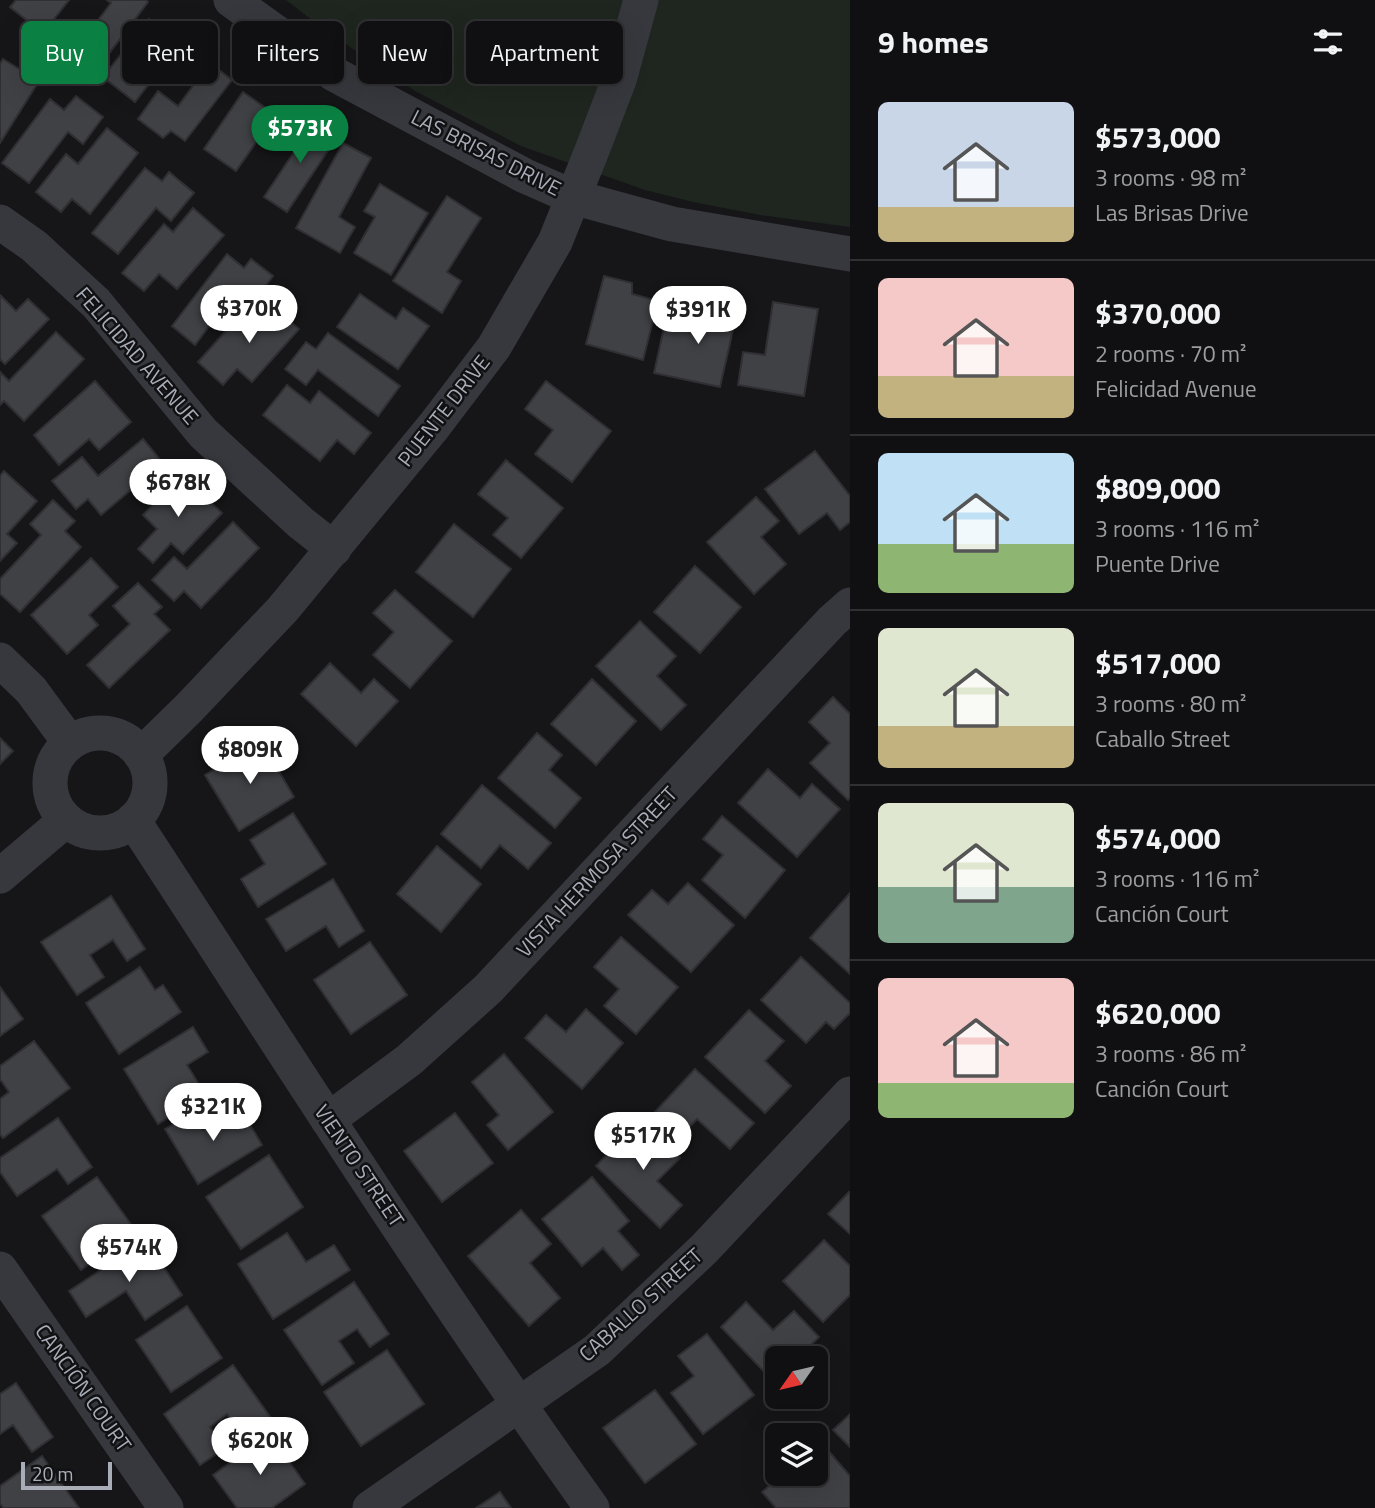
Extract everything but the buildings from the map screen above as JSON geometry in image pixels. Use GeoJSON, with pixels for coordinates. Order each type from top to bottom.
{"type":"FeatureCollection","features":[{"type":"Feature","properties":{"kind":"street","name":"LAS BRISAS DRIVE"},"geometry":{"type":"LineString","coordinates":[[231,0],[334,74],[525,176],[573,197],[672,223],[850,254]]}},
{"type":"Feature","properties":{"kind":"street","name":"PUENTE DRIVE"},"geometry":{"type":"LineString","coordinates":[[141,755],[283,609],[435,426],[494,347],[555,242],[619,80],[640,0]]}},
{"type":"Feature","properties":{"kind":"street","name":"FELICIDAD AVENUE"},"geometry":{"type":"LineString","coordinates":[[0,222],[34,246],[96,303],[203,433],[301,523],[334,549]]}},
{"type":"Feature","properties":{"kind":"street","name":"VISTA HERMOSA STREET"},"geometry":{"type":"LineString","coordinates":[[328,1120],[409,1060],[488,989],[832,621],[850,605]]}},
{"type":"Feature","properties":{"kind":"street"},"geometry":{"type":"LineString","coordinates":[[0,660],[31,690],[70,743]]}},
{"type":"Feature","properties":{"kind":"street"},"geometry":{"type":"LineString","coordinates":[[94,733],[108,734],[132,745],[141,755],[149,774],[149,784],[145,804],[133,820],[115,831],[105,833],[84,830],[66,820],[57,808],[51,794],[50,780],[60,753],[70,743],[94,733]]}},
{"type":"Feature","properties":{"kind":"street"},"geometry":{"type":"LineString","coordinates":[[0,876],[66,820]]}},
{"type":"Feature","properties":{"kind":"street","name":"VIENTO STREET"},"geometry":{"type":"LineString","coordinates":[[133,820],[518,1405],[592,1508]]}},
{"type":"Feature","properties":{"kind":"street","name":"CABALLO STREET"},"geometry":{"type":"LineString","coordinates":[[370,1508],[597,1350],[704,1249],[850,1094]]}},
{"type":"Feature","properties":{"kind":"street","name":"CANCIÓN COURT"},"geometry":{"type":"LineString","coordinates":[[0,1269],[166,1508]]}},
{"type":"Feature","properties":{"kind":"shaded area"},"geometry":{"type":"Polygon","coordinates":[[[286,0],[850,0],[850,227],[760,215],[693,202],[645,190],[521,146],[405,84],[452,84],[452,21],[358,21],[358,52],[344,43],[344,21],[313,21],[286,0]]]}}]}
